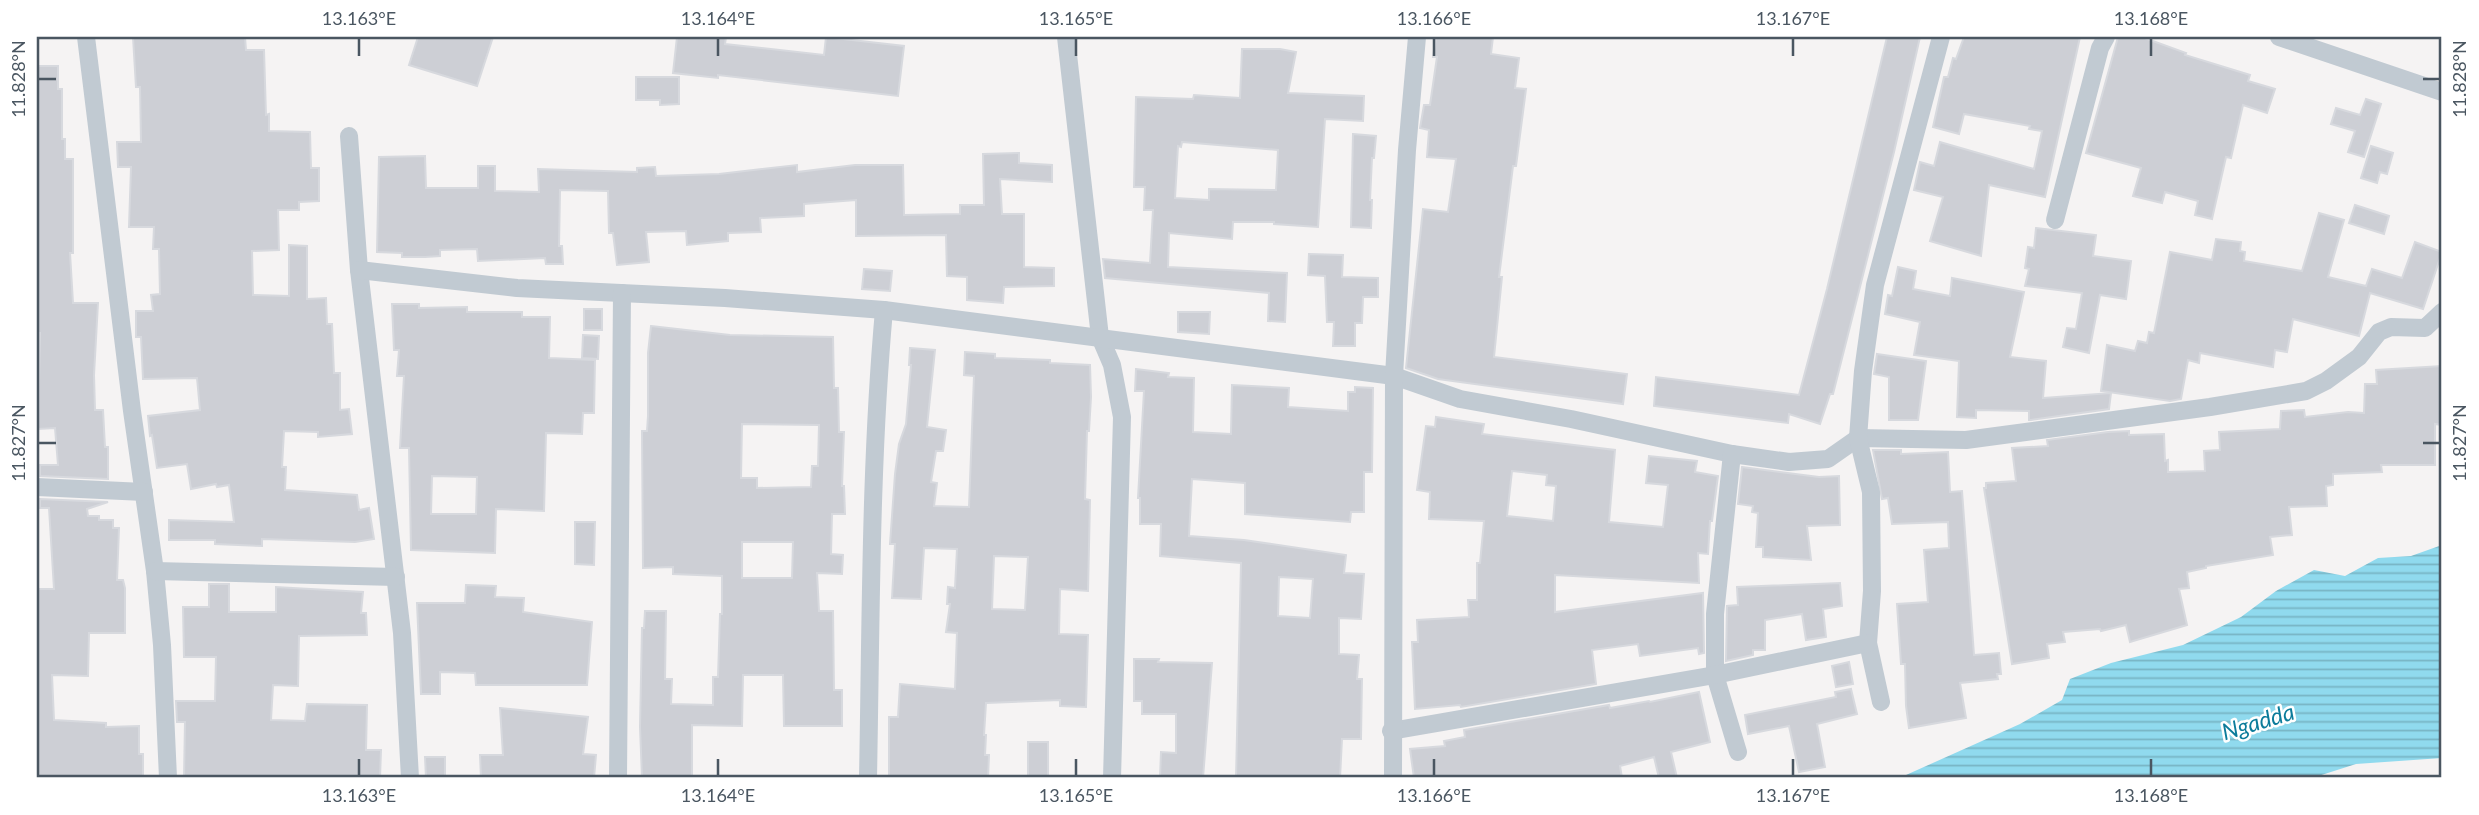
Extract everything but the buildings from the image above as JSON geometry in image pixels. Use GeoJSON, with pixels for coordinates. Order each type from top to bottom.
{"type":"FeatureCollection","features":[{"type":"Feature","properties":{"kind":"street"},"geometry":{"type":"LineString","coordinates":[[86,37],[155,571],[162,645],[167,778]]}},
{"type":"Feature","properties":{"kind":"street"},"geometry":{"type":"LineString","coordinates":[[1066,37],[1100,337],[1112,365],[1122,417],[1112,778]]}},
{"type":"Feature","properties":{"kind":"street"},"geometry":{"type":"LineString","coordinates":[[1393,778],[1391,731],[1394,376],[1407,150],[1417,37]]}},
{"type":"Feature","properties":{"kind":"street"},"geometry":{"type":"LineString","coordinates":[[1881,702],[1868,643],[1872,591],[1871,492],[1858,438],[1863,371],[1875,285],[1941,37]]}},
{"type":"Feature","properties":{"kind":"street"},"geometry":{"type":"LineString","coordinates":[[2055,220],[2100,48],[2106,37]]}},
{"type":"Feature","properties":{"kind":"street"},"geometry":{"type":"LineString","coordinates":[[2279,37],[2442,92]]}},
{"type":"Feature","properties":{"kind":"street"},"geometry":{"type":"LineString","coordinates":[[349,136],[359,270],[402,633],[410,778]]}},
{"type":"Feature","properties":{"kind":"street"},"geometry":{"type":"LineString","coordinates":[[359,270],[517,288],[725,298],[884,310],[1394,376],[1460,399],[1571,419],[1732,454],[1788,461],[1828,459],[1858,438],[1966,440],[2210,407],[2306,391],[2359,358],[2379,332],[2391,327],[2425,328],[2442,312]]}},
{"type":"Feature","properties":{"kind":"street"},"geometry":{"type":"LineString","coordinates":[[618,778],[622,293]]}},
{"type":"Feature","properties":{"kind":"street"},"geometry":{"type":"LineString","coordinates":[[868,778],[873,502],[878,378],[884,310]]}},
{"type":"Feature","properties":{"kind":"street"},"geometry":{"type":"LineString","coordinates":[[1732,454],[1716,614],[1715,675],[1738,752]]}},
{"type":"Feature","properties":{"kind":"street"},"geometry":{"type":"LineString","coordinates":[[37,487],[144,492]]}},
{"type":"Feature","properties":{"kind":"street"},"geometry":{"type":"LineString","coordinates":[[155,571],[396,577]]}},
{"type":"Feature","properties":{"kind":"street"},"geometry":{"type":"LineString","coordinates":[[1391,731],[1715,675],[1868,643]]}},
{"type":"Feature","properties":{"kind":"water","name":"Ngadda"},"geometry":{"type":"Polygon","coordinates":[[[2442,545],[2442,758],[2356,764],[2312,778],[1904,778],[2020,724],[2062,700],[2070,679],[2111,663],[2183,645],[2241,617],[2276,591],[2314,570],[2345,576],[2378,558],[2411,556],[2442,545]]]}}]}
